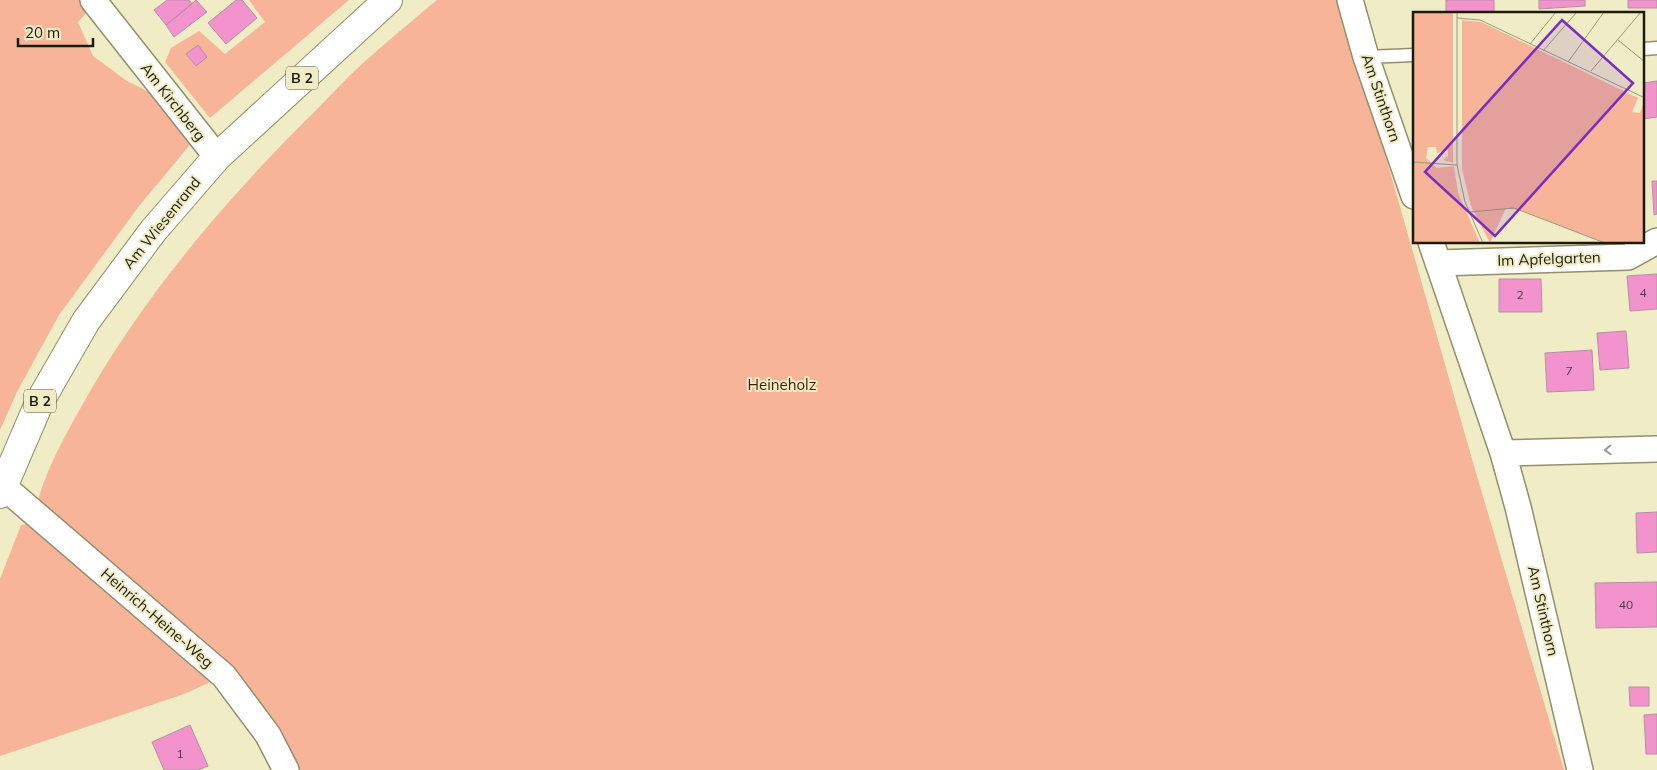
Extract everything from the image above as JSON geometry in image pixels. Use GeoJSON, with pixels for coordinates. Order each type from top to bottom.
{"type":"FeatureCollection","features":[{"type":"Feature","properties":{"kind":"main road","name":"Am Wiesenrand"},"geometry":{"type":"LineString","coordinates":[[2,491],[40,401],[86,321],[153,231],[217,157],[388,0]]}},
{"type":"Feature","properties":{"kind":"street","name":"Am Kirchberg"},"geometry":{"type":"LineString","coordinates":[[93,0],[217,157]]}},
{"type":"Feature","properties":{"kind":"street","name":"Am Stinthorn"},"geometry":{"type":"LineString","coordinates":[[1350,0],[1366,57],[1413,193]]}},
{"type":"Feature","properties":{"kind":"street","name":"Im Apfelgarten"},"geometry":{"type":"LineString","coordinates":[[1434,253],[1628,257],[1657,241]]}},
{"type":"Feature","properties":{"kind":"street","name":"Am Stinthorn"},"geometry":{"type":"LineString","coordinates":[[1434,253],[1503,453],[1518,507],[1580,770]]}},
{"type":"Feature","properties":{"kind":"street"},"geometry":{"type":"LineString","coordinates":[[1503,453],[1657,449]]}},
{"type":"Feature","properties":{"kind":"street","name":"Heinrich-Heine-Weg"},"geometry":{"type":"LineString","coordinates":[[2,491],[224,676],[268,735],[286,770]]}},
{"type":"Feature","properties":{"kind":"lane"},"geometry":{"type":"LineString","coordinates":[[1644,49],[1657,48]]}},
{"type":"Feature","properties":{"kind":"lane"},"geometry":{"type":"LineString","coordinates":[[1366,57],[1413,56]]}},
{"type":"Feature","properties":{"kind":"green space"},"geometry":{"type":"Polygon","coordinates":[[[0,0],[98,0],[78,22],[93,56],[127,81],[151,93],[194,140],[139,206],[59,315],[18,390],[0,430],[0,0]]]}},
{"type":"Feature","properties":{"kind":"green space"},"geometry":{"type":"Polygon","coordinates":[[[249,0],[349,0],[210,118],[165,62],[171,48],[199,31],[225,54],[265,22],[249,0]]]}},
{"type":"Feature","properties":{"kind":"green space","name":"Heineholz"},"geometry":{"type":"Polygon","coordinates":[[[437,0],[1341,0],[1474,466],[1564,770],[286,770],[224,676],[184,694],[0,756],[0,579],[21,525],[33,523],[45,478],[58,450],[103,369],[155,293],[212,221],[243,186],[347,78],[437,0]]]}},
{"type":"Feature","properties":{"kind":"building"},"geometry":{"type":"Polygon","coordinates":[[[167,0],[189,0],[192,4],[166,25],[154,10],[167,0]]]}},
{"type":"Feature","properties":{"kind":"building"},"geometry":{"type":"Polygon","coordinates":[[[196,0],[207,12],[174,37],[166,25],[196,0]]]}},
{"type":"Feature","properties":{"kind":"building"},"geometry":{"type":"Polygon","coordinates":[[[236,0],[242,0],[257,18],[226,44],[208,23],[236,0]]]}},
{"type":"Feature","properties":{"kind":"building"},"geometry":{"type":"Polygon","coordinates":[[[1446,0],[1494,0],[1494,12],[1446,12],[1446,0]]]}},
{"type":"Feature","properties":{"kind":"building"},"geometry":{"type":"Polygon","coordinates":[[[1539,0],[1585,0],[1585,6],[1539,9],[1539,0]]]}},
{"type":"Feature","properties":{"kind":"building"},"geometry":{"type":"Polygon","coordinates":[[[1628,0],[1657,0],[1657,8],[1628,8],[1628,0]]]}},
{"type":"Feature","properties":{"kind":"building"},"geometry":{"type":"Polygon","coordinates":[[[198,45],[207,57],[196,66],[186,54],[198,45]]]}},
{"type":"Feature","properties":{"kind":"building"},"geometry":{"type":"Polygon","coordinates":[[[1657,81],[1657,117],[1644,119],[1644,83],[1657,81]]]}},
{"type":"Feature","properties":{"kind":"building"},"geometry":{"type":"Polygon","coordinates":[[[1652,181],[1657,181],[1657,214],[1654,215],[1652,181]]]}},
{"type":"Feature","properties":{"kind":"building"},"geometry":{"type":"Polygon","coordinates":[[[1657,274],[1657,309],[1630,311],[1627,276],[1657,274]]]}},
{"type":"Feature","properties":{"kind":"building"},"geometry":{"type":"Polygon","coordinates":[[[1499,279],[1541,279],[1542,312],[1499,312],[1499,279]]]}},
{"type":"Feature","properties":{"kind":"building"},"geometry":{"type":"Polygon","coordinates":[[[1626,331],[1629,368],[1600,370],[1597,333],[1626,331]]]}},
{"type":"Feature","properties":{"kind":"building"},"geometry":{"type":"Polygon","coordinates":[[[1592,350],[1594,390],[1547,392],[1545,353],[1592,350]]]}},
{"type":"Feature","properties":{"kind":"building"},"geometry":{"type":"Polygon","coordinates":[[[1657,512],[1657,552],[1637,553],[1636,513],[1657,512]]]}},
{"type":"Feature","properties":{"kind":"building"},"geometry":{"type":"Polygon","coordinates":[[[1657,582],[1657,627],[1596,628],[1595,583],[1657,582]]]}},
{"type":"Feature","properties":{"kind":"building"},"geometry":{"type":"Polygon","coordinates":[[[1629,687],[1649,687],[1649,706],[1630,706],[1629,687]]]}},
{"type":"Feature","properties":{"kind":"building"},"geometry":{"type":"Polygon","coordinates":[[[1657,714],[1657,754],[1646,754],[1644,715],[1657,714]]]}},
{"type":"Feature","properties":{"kind":"building"},"geometry":{"type":"Polygon","coordinates":[[[190,725],[208,766],[198,770],[164,770],[152,742],[190,725]]]}}]}
